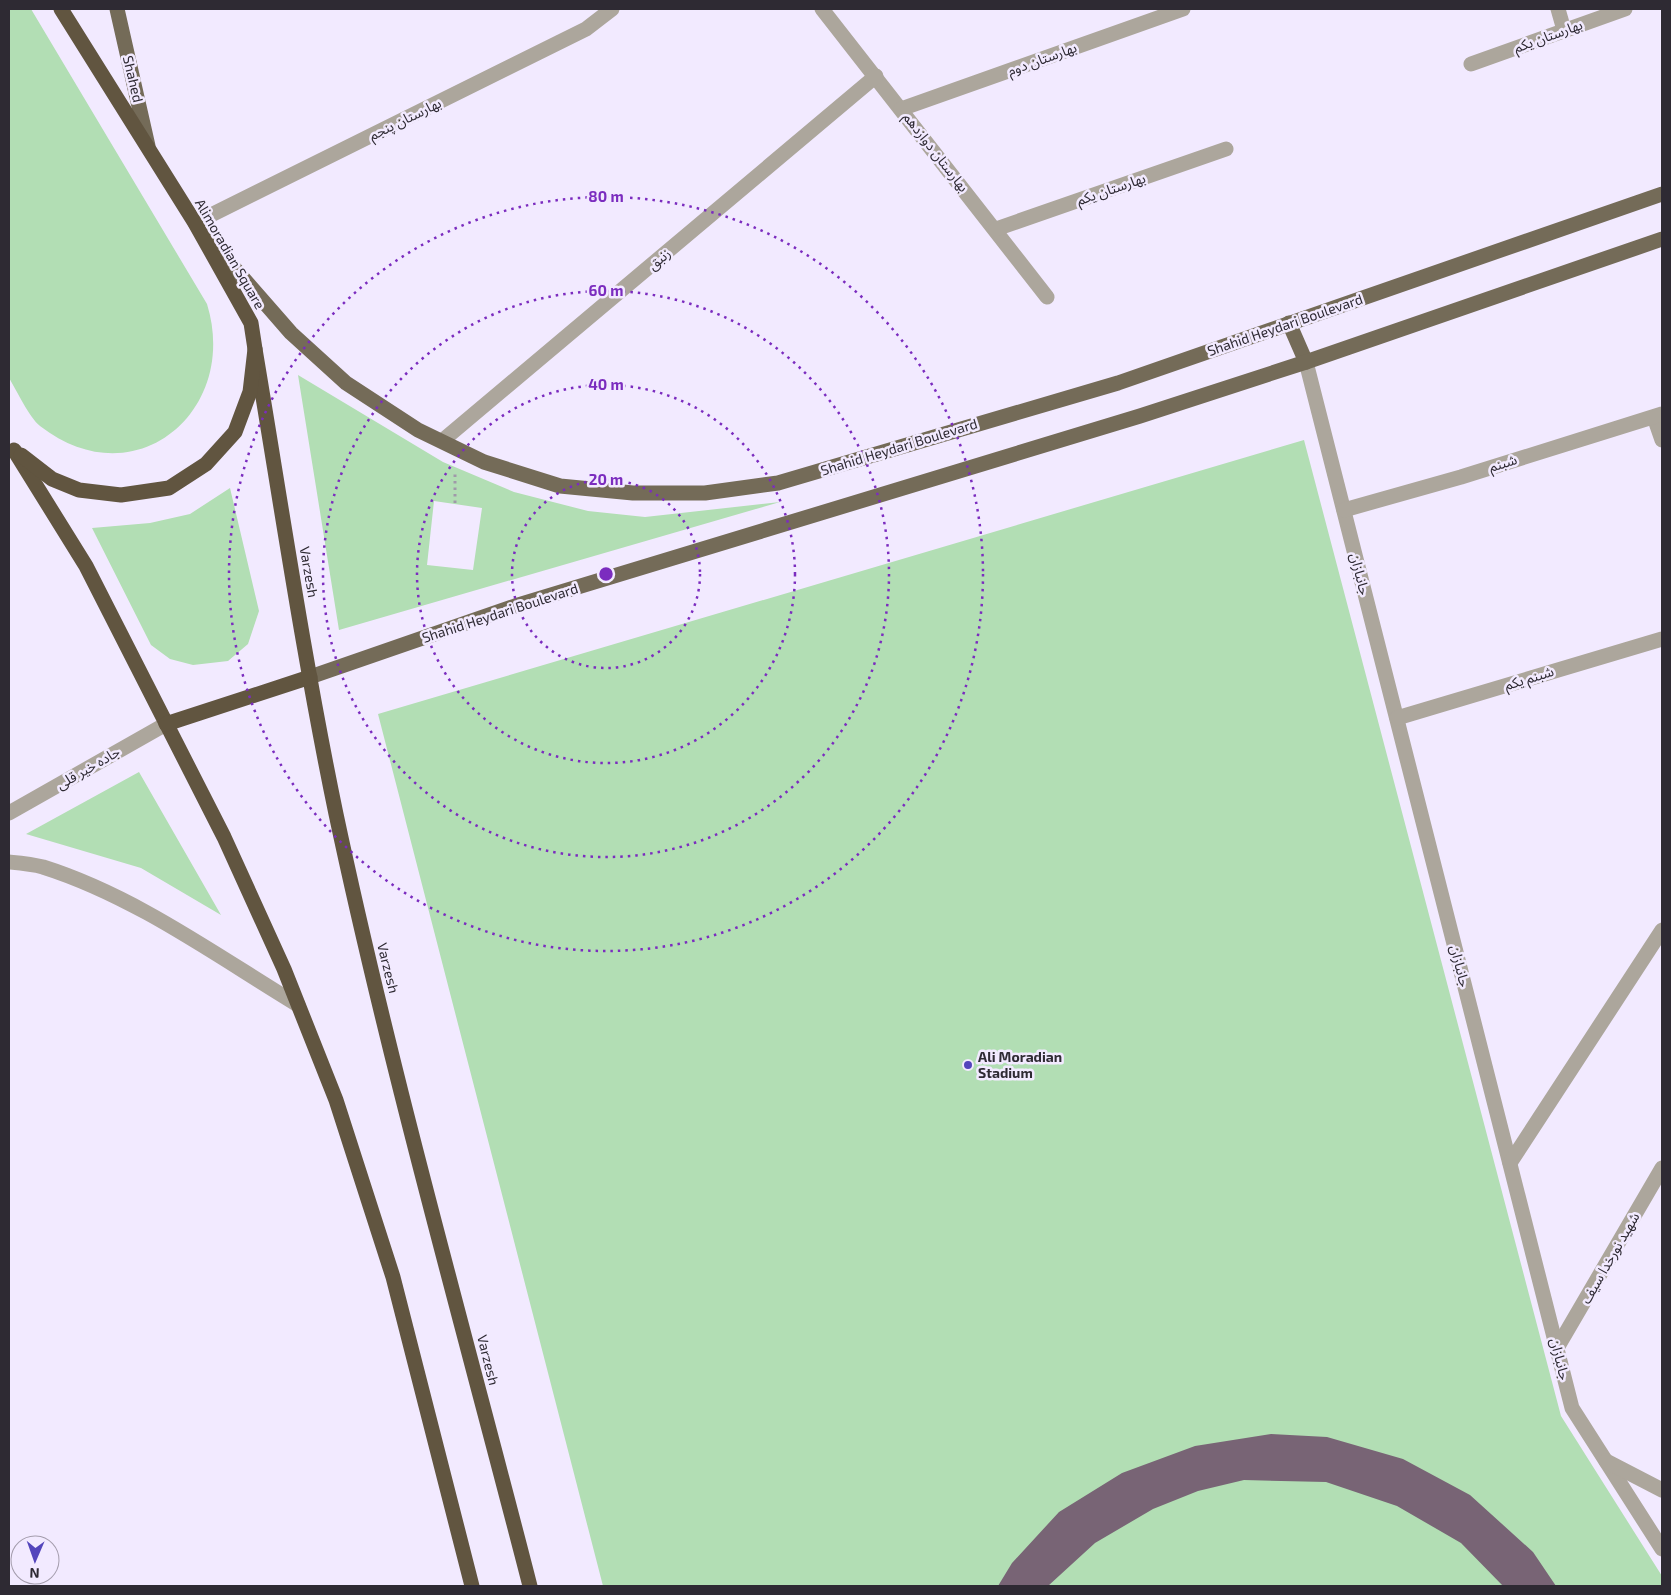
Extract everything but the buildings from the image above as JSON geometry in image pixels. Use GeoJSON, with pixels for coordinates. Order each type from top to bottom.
{"type":"FeatureCollection","features":[{"type":"Feature","properties":{"kind":"highway","name":"Alimoradian Square"},"geometry":{"type":"LineString","coordinates":[[11,448],[52,479],[79,490],[121,495],[169,488],[206,464],[235,432],[250,392],[255,349],[251,323],[195,223],[61,9]]}},
{"type":"Feature","properties":{"kind":"highway","name":"Varzesh"},"geometry":{"type":"LineString","coordinates":[[255,349],[310,677],[336,813],[366,946],[530,1586]]}},
{"type":"Feature","properties":{"kind":"highway"},"geometry":{"type":"LineString","coordinates":[[11,448],[86,566],[224,836],[298,1006],[336,1100],[393,1277],[472,1586]]}},
{"type":"Feature","properties":{"kind":"highway"},"geometry":{"type":"LineString","coordinates":[[166,724],[310,677]]}},
{"type":"Feature","properties":{"kind":"main road","name":"Shahed"},"geometry":{"type":"LineString","coordinates":[[117,9],[149,150]]}},
{"type":"Feature","properties":{"kind":"main road","name":"Shahid Heydari Boulevard"},"geometry":{"type":"LineString","coordinates":[[195,223],[291,333],[346,383],[418,430],[484,462],[560,486],[633,493],[705,493],[778,483],[1118,383],[1662,194]]}},
{"type":"Feature","properties":{"kind":"main road","name":"Shahid Heydari Boulevard"},"geometry":{"type":"LineString","coordinates":[[310,677],[515,606],[1140,416],[1306,362],[1662,239]]}},
{"type":"Feature","properties":{"kind":"main road"},"geometry":{"type":"LineString","coordinates":[[1289,323],[1306,362]]}},
{"type":"Feature","properties":{"kind":"street","name":"بهارستان پنجم"},"geometry":{"type":"LineString","coordinates":[[195,223],[586,29],[612,9]]}},
{"type":"Feature","properties":{"kind":"street","name":"بهارستان دوازدهم"},"geometry":{"type":"LineString","coordinates":[[822,9],[1048,297]]}},
{"type":"Feature","properties":{"kind":"street","name":"بهارستان دوم"},"geometry":{"type":"LineString","coordinates":[[902,109],[1183,9]]}},
{"type":"Feature","properties":{"kind":"street"},"geometry":{"type":"LineString","coordinates":[[1558,9],[1564,30]]}},
{"type":"Feature","properties":{"kind":"street","name":"بهارستان یکم"},"geometry":{"type":"LineString","coordinates":[[1471,64],[1625,9]]}},
{"type":"Feature","properties":{"kind":"street","name":"زنبق"},"geometry":{"type":"LineString","coordinates":[[442,441],[876,76]]}},
{"type":"Feature","properties":{"kind":"street","name":"بهارستان یکم"},"geometry":{"type":"LineString","coordinates":[[996,229],[1226,149]]}},
{"type":"Feature","properties":{"kind":"street","name":"جانبازان"},"geometry":{"type":"LineString","coordinates":[[1306,362],[1572,1408],[1662,1549]]}},
{"type":"Feature","properties":{"kind":"street"},"geometry":{"type":"LineString","coordinates":[[1658,415],[1662,440]]}},
{"type":"Feature","properties":{"kind":"street","name":"شبنم"},"geometry":{"type":"LineString","coordinates":[[1344,510],[1461,477],[1658,415]]}},
{"type":"Feature","properties":{"kind":"street","name":"شبنم یکم"},"geometry":{"type":"LineString","coordinates":[[1397,718],[1662,639]]}},
{"type":"Feature","properties":{"kind":"street","name":"جاده خیر قلی"},"geometry":{"type":"LineString","coordinates":[[9,813],[166,724]]}},
{"type":"Feature","properties":{"kind":"street"},"geometry":{"type":"LineString","coordinates":[[9,862],[41,866],[90,885],[158,920],[298,1006]]}},
{"type":"Feature","properties":{"kind":"street"},"geometry":{"type":"LineString","coordinates":[[1510,1163],[1662,930]]}},
{"type":"Feature","properties":{"kind":"street","name":"شهید نورخدا سیف"},"geometry":{"type":"LineString","coordinates":[[1557,1348],[1662,1168]]}},
{"type":"Feature","properties":{"kind":"street"},"geometry":{"type":"LineString","coordinates":[[1606,1460],[1662,1490]]}},
{"type":"Feature","properties":{"kind":"green space"},"geometry":{"type":"Polygon","coordinates":[[[9,9],[31,9],[207,304],[213,343],[208,379],[194,409],[172,433],[143,448],[111,453],[76,446],[36,422],[9,378],[9,9]]]}},
{"type":"Feature","properties":{"kind":"green space"},"geometry":{"type":"Polygon","coordinates":[[[298,375],[443,462],[514,492],[588,511],[645,517],[780,502],[339,630],[298,375]],[[434,501],[427,565],[473,570],[482,508],[434,501]]]}},
{"type":"Feature","properties":{"kind":"green space","name":"Ali Moradian Stadium"},"geometry":{"type":"Polygon","coordinates":[[[1304,440],[1561,1416],[1662,1576],[1662,1586],[603,1586],[378,714],[1304,440]]]}},
{"type":"Feature","properties":{"kind":"green space"},"geometry":{"type":"Polygon","coordinates":[[[230,488],[259,611],[248,644],[228,661],[193,665],[170,659],[151,645],[92,528],[150,523],[190,514],[230,488]]]}},
{"type":"Feature","properties":{"kind":"green space"},"geometry":{"type":"Polygon","coordinates":[[[139,772],[221,915],[141,868],[26,834],[139,772]]]}},
{"type":"Feature","properties":{"kind":"place","name":"Ali Moradian Stadium"},"geometry":{"type":"Point","coordinates":[968,1065]}}]}
